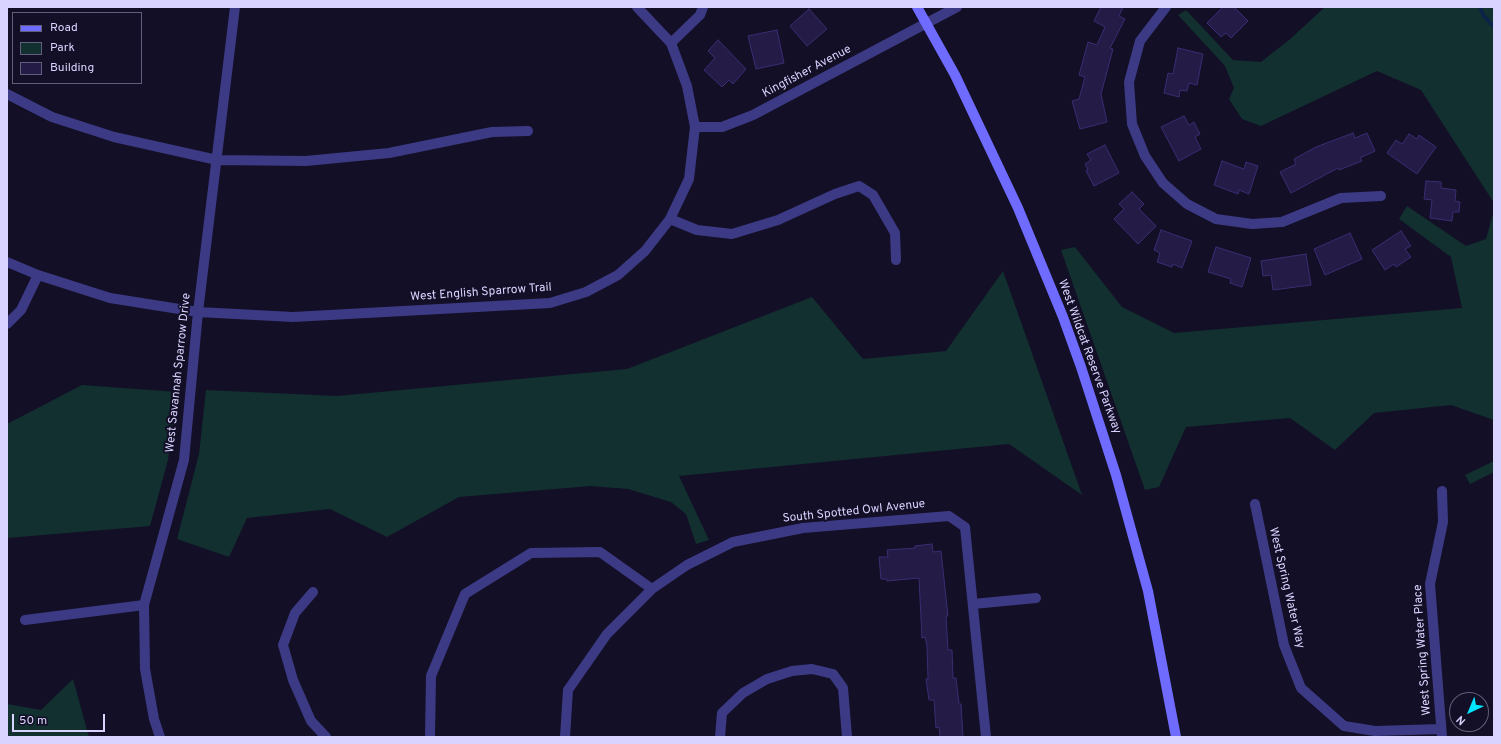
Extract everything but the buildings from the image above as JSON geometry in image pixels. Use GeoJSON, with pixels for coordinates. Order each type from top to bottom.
{"type":"FeatureCollection","features":[{"type":"Feature","properties":{"kind":"main road","name":"West Wildcat Reserve Parkway"},"geometry":{"type":"LineString","coordinates":[[917,7],[955,75],[1018,208],[1063,317],[1081,367],[1116,475],[1148,591],[1176,737]]}},
{"type":"Feature","properties":{"kind":"street","name":"West Savannah Sparrow Drive"},"geometry":{"type":"LineString","coordinates":[[160,737],[154,719],[145,669],[144,605],[184,460],[198,312],[235,7]]}},
{"type":"Feature","properties":{"kind":"street","name":"West English Sparrow Trail"},"geometry":{"type":"LineString","coordinates":[[7,262],[38,275],[110,298],[198,312],[293,317],[550,303],[586,292],[618,276],[645,251],[670,219],[689,179],[695,127],[687,86],[670,43],[637,7]]}},
{"type":"Feature","properties":{"kind":"street"},"geometry":{"type":"LineString","coordinates":[[670,43],[700,15],[703,7]]}},
{"type":"Feature","properties":{"kind":"street","name":"Kingfisher Avenue"},"geometry":{"type":"LineString","coordinates":[[695,127],[722,127],[753,115],[957,7]]}},
{"type":"Feature","properties":{"kind":"street"},"geometry":{"type":"LineString","coordinates":[[1166,7],[1140,41],[1129,82],[1132,124],[1145,156],[1163,183],[1187,204],[1216,219],[1252,224],[1282,222],[1341,198],[1381,196]]}},
{"type":"Feature","properties":{"kind":"street"},"geometry":{"type":"LineString","coordinates":[[7,94],[52,117],[114,138],[217,160],[306,161],[389,153],[492,132],[528,131]]}},
{"type":"Feature","properties":{"kind":"street"},"geometry":{"type":"LineString","coordinates":[[670,219],[697,230],[732,234],[778,220],[835,194],[859,186],[873,195],[895,233],[896,260]]}},
{"type":"Feature","properties":{"kind":"street"},"geometry":{"type":"LineString","coordinates":[[7,324],[20,310],[38,275]]}},
{"type":"Feature","properties":{"kind":"street","name":"West Spring Water Place"},"geometry":{"type":"LineString","coordinates":[[1441,733],[1430,584],[1443,522],[1442,491]]}},
{"type":"Feature","properties":{"kind":"street","name":"West Spring Water Way"},"geometry":{"type":"LineString","coordinates":[[1255,504],[1284,646],[1301,688],[1344,726],[1375,731],[1441,733]]}},
{"type":"Feature","properties":{"kind":"street","name":"South Spotted Owl Avenue"},"geometry":{"type":"LineString","coordinates":[[565,737],[568,690],[607,634],[652,589],[687,565],[733,542],[803,528],[949,516],[965,527],[986,737]]}},
{"type":"Feature","properties":{"kind":"street"},"geometry":{"type":"LineString","coordinates":[[430,737],[431,676],[465,594],[531,553],[600,552],[652,589]]}},
{"type":"Feature","properties":{"kind":"street"},"geometry":{"type":"LineString","coordinates":[[313,592],[295,613],[283,646],[293,680],[311,721],[326,737]]}},
{"type":"Feature","properties":{"kind":"street"},"geometry":{"type":"LineString","coordinates":[[973,604],[1036,598]]}},
{"type":"Feature","properties":{"kind":"street"},"geometry":{"type":"LineString","coordinates":[[25,620],[144,605]]}},
{"type":"Feature","properties":{"kind":"street"},"geometry":{"type":"LineString","coordinates":[[720,737],[722,713],[743,693],[767,679],[792,671],[812,669],[833,674],[843,688],[848,737]]}},
{"type":"Feature","properties":{"kind":"green space"},"geometry":{"type":"Polygon","coordinates":[[[1325,7],[1494,7],[1494,203],[1421,90],[1377,71],[1261,126],[1242,119],[1229,99],[1234,88],[1225,66],[1178,15],[1186,10],[1233,60],[1261,62],[1289,40],[1325,7]]]}},
{"type":"Feature","properties":{"kind":"green space"},"geometry":{"type":"Polygon","coordinates":[[[1407,206],[1466,246],[1486,239],[1494,210],[1494,420],[1451,405],[1374,413],[1335,450],[1290,418],[1186,427],[1159,487],[1145,490],[1061,250],[1075,247],[1122,307],[1174,333],[1462,308],[1451,257],[1399,219],[1407,206]]]}},
{"type":"Feature","properties":{"kind":"green space"},"geometry":{"type":"Polygon","coordinates":[[[1003,271],[1082,495],[1009,444],[679,476],[709,540],[696,544],[686,514],[671,502],[628,489],[590,486],[459,497],[387,537],[330,509],[247,518],[229,557],[177,539],[199,454],[206,390],[337,396],[627,369],[812,297],[863,359],[946,351],[1003,271]]]}},
{"type":"Feature","properties":{"kind":"green space"},"geometry":{"type":"Polygon","coordinates":[[[82,385],[177,392],[168,460],[150,526],[7,538],[7,424],[82,385]]]}},
{"type":"Feature","properties":{"kind":"green space"},"geometry":{"type":"Polygon","coordinates":[[[1494,461],[1494,472],[1470,484],[1465,475],[1494,461]]]}},
{"type":"Feature","properties":{"kind":"green space"},"geometry":{"type":"Polygon","coordinates":[[[73,679],[89,737],[7,737],[7,704],[41,710],[73,679]]]}},
{"type":"Feature","properties":{"kind":"waterway"},"geometry":{"type":"LineString","coordinates":[[1480,7],[1483,15],[1494,27]]}}]}
